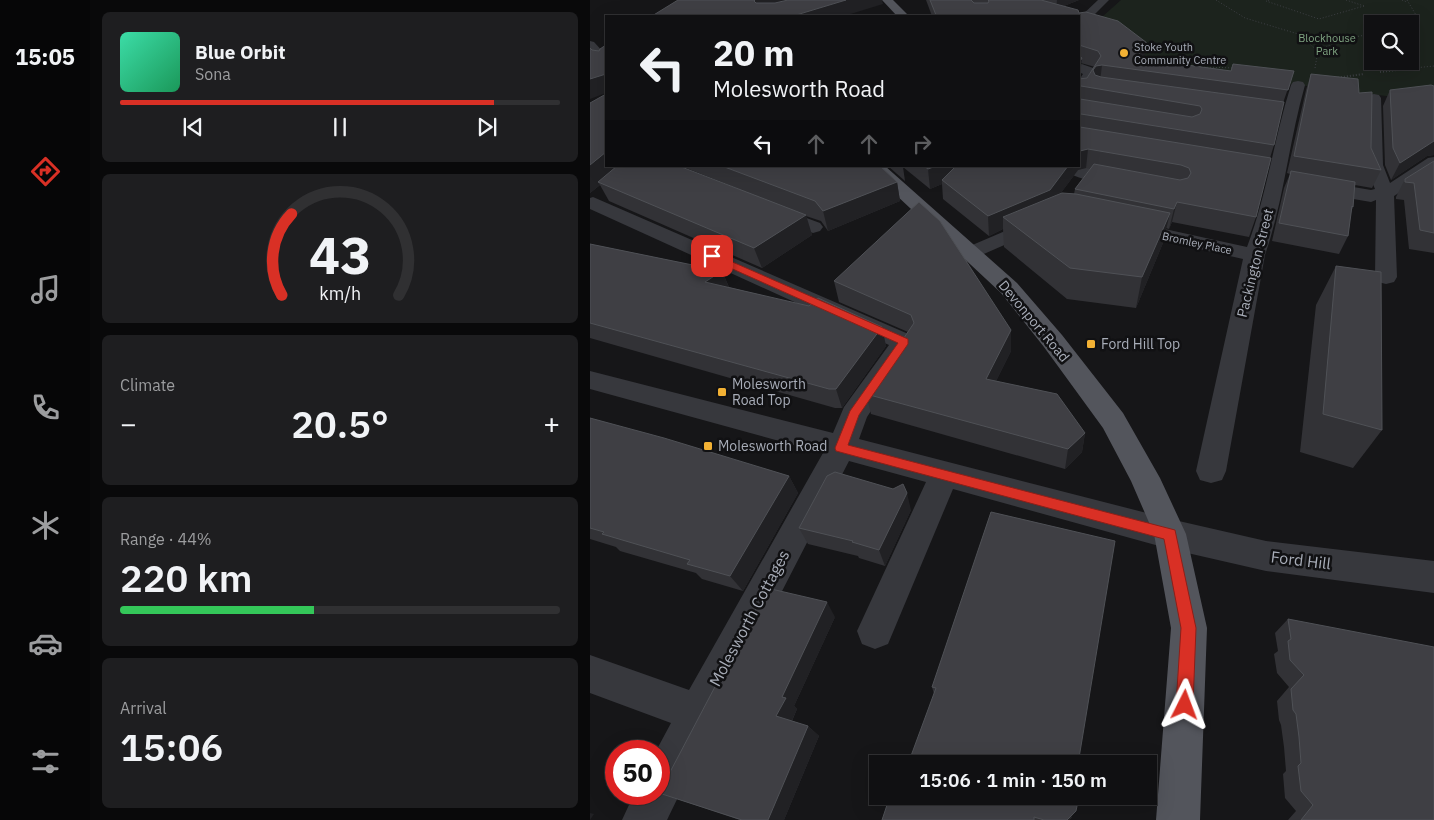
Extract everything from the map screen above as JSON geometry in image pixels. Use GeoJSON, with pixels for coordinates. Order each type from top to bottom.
{"type":"FeatureCollection","features":[{"type":"Feature","properties":{"kind":"main road"},"geometry":{"type":"LineString","coordinates":[[887,0],[902,15]]}},
{"type":"Feature","properties":{"kind":"main road","name":"Devonport Road"},"geometry":{"type":"LineString","coordinates":[[875,167],[1009,288],[1053,341],[1113,421],[1145,478],[1170,534],[1189,628],[1178,820]]}},
{"type":"Feature","properties":{"kind":"street"},"geometry":{"type":"LineString","coordinates":[[1080,22],[1104,0]]}},
{"type":"Feature","properties":{"kind":"street"},"geometry":{"type":"LineString","coordinates":[[590,45],[605,62]]}},
{"type":"Feature","properties":{"kind":"street"},"geometry":{"type":"LineString","coordinates":[[590,69],[605,63]]}},
{"type":"Feature","properties":{"kind":"street"},"geometry":{"type":"LineString","coordinates":[[1080,67],[1091,72],[1080,89]]}},
{"type":"Feature","properties":{"kind":"street","name":"Packington Street"},"geometry":{"type":"LineString","coordinates":[[1211,471],[1254,255],[1265,226],[1289,115],[1298,85]]}},
{"type":"Feature","properties":{"kind":"street"},"geometry":{"type":"LineString","coordinates":[[1374,98],[1374,165],[1385,192],[1386,277]]}},
{"type":"Feature","properties":{"kind":"street"},"geometry":{"type":"LineString","coordinates":[[1270,113],[1289,115]]}},
{"type":"Feature","properties":{"kind":"street"},"geometry":{"type":"LineString","coordinates":[[1257,169],[1298,183],[1371,196],[1390,191],[1434,162]]}},
{"type":"Feature","properties":{"kind":"street"},"geometry":{"type":"LineString","coordinates":[[1075,191],[1088,175]]}},
{"type":"Feature","properties":{"kind":"street","name":"Molesworth Cottages"},"geometry":{"type":"LineString","coordinates":[[597,200],[904,342],[854,414],[841,448],[698,712],[670,768]]}},
{"type":"Feature","properties":{"kind":"street"},"geometry":{"type":"LineString","coordinates":[[759,206],[813,227]]}},
{"type":"Feature","properties":{"kind":"street"},"geometry":{"type":"LineString","coordinates":[[970,253],[1057,215]]}},
{"type":"Feature","properties":{"kind":"street","name":"Bromley Place"},"geometry":{"type":"LineString","coordinates":[[1112,224],[1254,255]]}},
{"type":"Feature","properties":{"kind":"street"},"geometry":{"type":"LineString","coordinates":[[590,380],[1170,534]]}},
{"type":"Feature","properties":{"kind":"street"},"geometry":{"type":"LineString","coordinates":[[875,631],[944,475]]}},
{"type":"Feature","properties":{"kind":"street","name":"Ford Hill"},"geometry":{"type":"LineString","coordinates":[[1170,534],[1266,556],[1434,577]]}},
{"type":"Feature","properties":{"kind":"street"},"geometry":{"type":"LineString","coordinates":[[590,674],[698,712]]}},
{"type":"Feature","properties":{"kind":"street"},"geometry":{"type":"LineString","coordinates":[[644,820],[652,805]]}},
{"type":"Feature","properties":{"kind":"path"},"geometry":{"type":"LineString","coordinates":[[1216,0],[1246,18],[1298,34],[1342,39],[1364,35]]}},
{"type":"Feature","properties":{"kind":"path"},"geometry":{"type":"LineString","coordinates":[[1269,0],[1266,1],[1319,19],[1364,6],[1346,0]]}},
{"type":"Feature","properties":{"kind":"path"},"geometry":{"type":"LineString","coordinates":[[1402,0],[1407,1],[1416,15]]}},
{"type":"Feature","properties":{"kind":"path"},"geometry":{"type":"LineString","coordinates":[[1298,34],[1318,51],[1342,39]]}},
{"type":"Feature","properties":{"kind":"path"},"geometry":{"type":"LineString","coordinates":[[1197,67],[1242,70]]}},
{"type":"Feature","properties":{"kind":"green space","name":"Blockhouse Park"},"geometry":{"type":"Polygon","coordinates":[[[1121,0],[1434,0],[1434,102],[1298,85],[1109,68],[1080,63],[1080,43],[1102,17],[1121,0]]]}},
{"type":"Feature","properties":{"kind":"building"},"geometry":{"type":"Polygon","coordinates":[[[678,0],[755,0],[756,3],[775,3],[788,0],[846,0],[796,15],[654,15],[678,0]]]}},
{"type":"Feature","properties":{"kind":"building"},"geometry":{"type":"Polygon","coordinates":[[[930,0],[971,0],[974,3],[988,3],[988,0],[1041,0],[1078,10],[1079,13],[1086,12],[1118,21],[1147,43],[1136,58],[1231,71],[1233,64],[1294,71],[1288,90],[1102,65],[1096,66],[1093,70],[1095,75],[1101,77],[1284,102],[1274,145],[1080,115],[1080,99],[1192,117],[1200,114],[1202,109],[1200,106],[1080,86],[1080,79],[1087,78],[1101,56],[1098,51],[1080,45],[1080,15],[936,15],[930,0]]]}},
{"type":"Feature","properties":{"kind":"building"},"geometry":{"type":"Polygon","coordinates":[[[605,46],[605,74],[590,79],[590,48],[599,51],[605,46]]]}},
{"type":"Feature","properties":{"kind":"building"},"geometry":{"type":"Polygon","coordinates":[[[1311,74],[1358,79],[1359,93],[1372,92],[1371,148],[1381,170],[1294,156],[1311,74]]]}},
{"type":"Feature","properties":{"kind":"building"},"geometry":{"type":"Polygon","coordinates":[[[1434,86],[1434,141],[1400,163],[1393,148],[1390,90],[1434,86]]]}},
{"type":"Feature","properties":{"kind":"building"},"geometry":{"type":"Polygon","coordinates":[[[605,95],[605,153],[590,165],[590,103],[605,95]]]}},
{"type":"Feature","properties":{"kind":"building"},"geometry":{"type":"Polygon","coordinates":[[[1080,127],[1271,158],[1256,217],[1177,202],[1174,209],[1075,189],[1094,164],[1180,180],[1188,178],[1191,173],[1189,168],[1181,165],[1088,149],[1080,151],[1080,127]]]}},
{"type":"Feature","properties":{"kind":"building"},"geometry":{"type":"Polygon","coordinates":[[[1434,161],[1434,233],[1420,230],[1414,183],[1405,182],[1405,179],[1434,161]]]}},
{"type":"Feature","properties":{"kind":"building"},"geometry":{"type":"Polygon","coordinates":[[[616,167],[682,167],[806,215],[754,248],[598,182],[616,167]]]}},
{"type":"Feature","properties":{"kind":"building"},"geometry":{"type":"Polygon","coordinates":[[[725,167],[881,167],[897,182],[823,211],[815,201],[725,167]]]}},
{"type":"Feature","properties":{"kind":"building"},"geometry":{"type":"Polygon","coordinates":[[[955,167],[1067,167],[1050,190],[988,216],[942,180],[955,167]]]}},
{"type":"Feature","properties":{"kind":"building"},"geometry":{"type":"Polygon","coordinates":[[[1291,171],[1355,182],[1348,236],[1279,223],[1291,171]]]}},
{"type":"Feature","properties":{"kind":"building"},"geometry":{"type":"Polygon","coordinates":[[[1062,193],[1076,194],[1170,213],[1142,277],[1070,268],[1003,217],[1062,193]]]}},
{"type":"Feature","properties":{"kind":"building"},"geometry":{"type":"Polygon","coordinates":[[[919,202],[940,221],[1011,330],[986,379],[1057,394],[1085,433],[1068,449],[866,394],[914,323],[911,315],[834,281],[919,202]]]}},
{"type":"Feature","properties":{"kind":"building"},"geometry":{"type":"Polygon","coordinates":[[[590,244],[722,271],[705,282],[809,306],[818,298],[882,327],[836,389],[829,389],[590,323],[590,244]]]}},
{"type":"Feature","properties":{"kind":"building"},"geometry":{"type":"Polygon","coordinates":[[[1336,266],[1381,272],[1382,430],[1323,414],[1336,266]]]}},
{"type":"Feature","properties":{"kind":"building"},"geometry":{"type":"Polygon","coordinates":[[[590,418],[664,438],[789,476],[730,576],[687,564],[690,560],[602,534],[604,532],[590,528],[590,418]]]}},
{"type":"Feature","properties":{"kind":"building"},"geometry":{"type":"Polygon","coordinates":[[[835,472],[893,489],[903,484],[907,493],[879,550],[853,541],[799,528],[827,476],[835,472]]]}},
{"type":"Feature","properties":{"kind":"building"},"geometry":{"type":"Polygon","coordinates":[[[991,512],[1115,541],[1079,755],[911,755],[936,688],[932,687],[991,512]]]}},
{"type":"Feature","properties":{"kind":"building"},"geometry":{"type":"Polygon","coordinates":[[[767,588],[827,602],[782,697],[786,698],[776,716],[808,726],[768,820],[742,820],[670,797],[670,772],[767,588]]]}},
{"type":"Feature","properties":{"kind":"building"},"geometry":{"type":"Polygon","coordinates":[[[1288,619],[1434,647],[1434,820],[1301,820],[1313,805],[1301,791],[1298,766],[1301,763],[1299,737],[1291,689],[1304,675],[1290,660],[1288,641],[1291,639],[1288,619]]]}},
{"type":"Feature","properties":{"kind":"building"},"geometry":{"type":"Polygon","coordinates":[[[887,805],[1077,805],[1076,811],[1067,820],[1044,820],[1034,817],[1034,820],[882,820],[887,805]]]}},
{"type":"Feature","properties":{"kind":"place","name":"Stoke Youth Community Centre"},"geometry":{"type":"Point","coordinates":[1124,53]}},
{"type":"Feature","properties":{"kind":"place","name":"Ford Hill Top"},"geometry":{"type":"Point","coordinates":[1091,344]}},
{"type":"Feature","properties":{"kind":"place","name":"Molesworth Road Top"},"geometry":{"type":"Point","coordinates":[722,392]}},
{"type":"Feature","properties":{"kind":"place","name":"Molesworth Road"},"geometry":{"type":"Point","coordinates":[708,446]}},
{"type":"Feature","properties":{"kind":"route"},"geometry":{"type":"LineString","coordinates":[[712,256],[904,342],[854,414],[841,448],[1170,534],[1189,628],[1185,705]]}}]}
